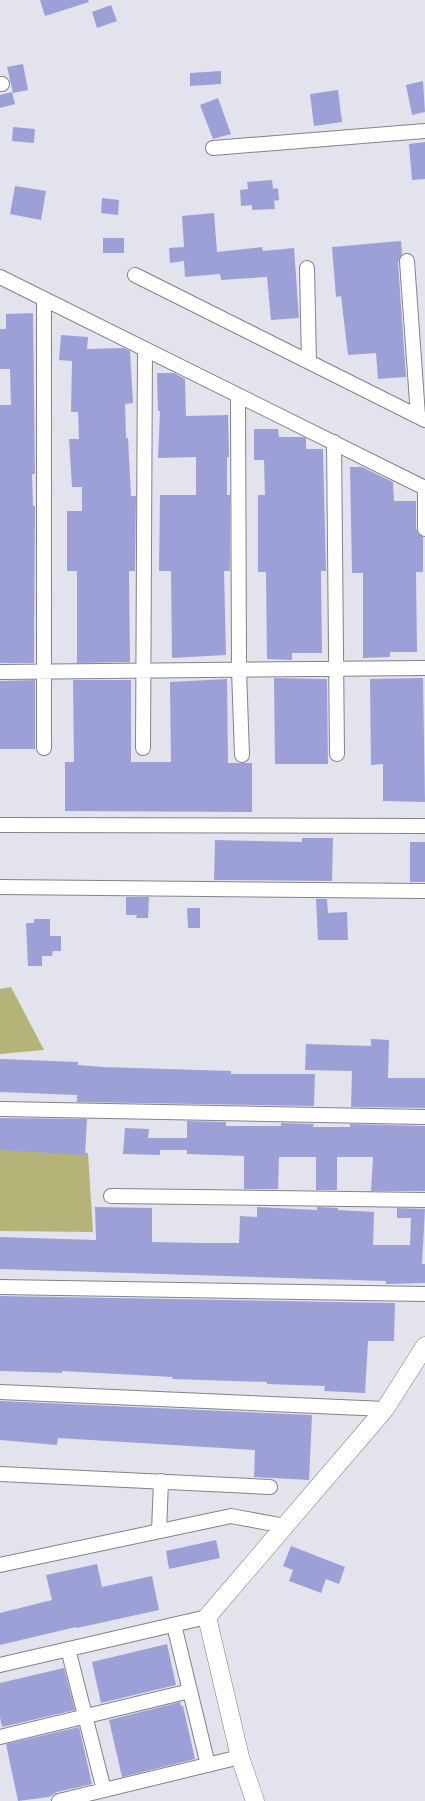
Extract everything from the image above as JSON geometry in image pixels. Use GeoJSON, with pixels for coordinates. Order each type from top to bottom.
{"type":"FeatureCollection","features":[{"type":"Feature","properties":{"kind":"street"},"geometry":{"type":"LineString","coordinates":[[213,148],[425,131]]}},
{"type":"Feature","properties":{"kind":"street"},"geometry":{"type":"LineString","coordinates":[[407,261],[421,418]]}},
{"type":"Feature","properties":{"kind":"street"},"geometry":{"type":"LineString","coordinates":[[306,268],[309,362]]}},
{"type":"Feature","properties":{"kind":"street"},"geometry":{"type":"LineString","coordinates":[[135,275],[421,418]]}},
{"type":"Feature","properties":{"kind":"street"},"geometry":{"type":"LineString","coordinates":[[0,277],[425,488],[425,530]]}},
{"type":"Feature","properties":{"kind":"street"},"geometry":{"type":"LineString","coordinates":[[44,299],[44,748]]}},
{"type":"Feature","properties":{"kind":"street"},"geometry":{"type":"LineString","coordinates":[[143,748],[145,349]]}},
{"type":"Feature","properties":{"kind":"street"},"geometry":{"type":"LineString","coordinates":[[238,395],[239,670],[242,755]]}},
{"type":"Feature","properties":{"kind":"street"},"geometry":{"type":"LineString","coordinates":[[334,442],[338,669],[337,754]]}},
{"type":"Feature","properties":{"kind":"street"},"geometry":{"type":"LineString","coordinates":[[0,672],[425,668]]}},
{"type":"Feature","properties":{"kind":"street"},"geometry":{"type":"LineString","coordinates":[[0,825],[425,826]]}},
{"type":"Feature","properties":{"kind":"street"},"geometry":{"type":"LineString","coordinates":[[0,886],[425,890]]}},
{"type":"Feature","properties":{"kind":"street"},"geometry":{"type":"LineString","coordinates":[[0,1109],[425,1117]]}},
{"type":"Feature","properties":{"kind":"street"},"geometry":{"type":"LineString","coordinates":[[111,1196],[425,1200]]}},
{"type":"Feature","properties":{"kind":"street"},"geometry":{"type":"LineString","coordinates":[[0,1287],[425,1294]]}},
{"type":"Feature","properties":{"kind":"street"},"geometry":{"type":"LineString","coordinates":[[0,1664],[207,1617],[385,1408],[425,1346]]}},
{"type":"Feature","properties":{"kind":"street"},"geometry":{"type":"LineString","coordinates":[[0,1392],[385,1408]]}},
{"type":"Feature","properties":{"kind":"street"},"geometry":{"type":"LineString","coordinates":[[0,1474],[270,1486]]}},
{"type":"Feature","properties":{"kind":"street"},"geometry":{"type":"LineString","coordinates":[[159,1531],[161,1481]]}},
{"type":"Feature","properties":{"kind":"street"},"geometry":{"type":"LineString","coordinates":[[0,1565],[231,1516],[285,1526]]}},
{"type":"Feature","properties":{"kind":"street"},"geometry":{"type":"LineString","coordinates":[[207,1617],[240,1757],[255,1801]]}},
{"type":"Feature","properties":{"kind":"street"},"geometry":{"type":"LineString","coordinates":[[174,1625],[208,1765]]}},
{"type":"Feature","properties":{"kind":"street"},"geometry":{"type":"LineString","coordinates":[[68,1649],[104,1790]]}},
{"type":"Feature","properties":{"kind":"street"},"geometry":{"type":"LineString","coordinates":[[0,1737],[190,1691]]}},
{"type":"Feature","properties":{"kind":"street"},"geometry":{"type":"LineString","coordinates":[[59,1801],[240,1757]]}},
{"type":"Feature","properties":{"kind":"green space"},"geometry":{"type":"Polygon","coordinates":[[[11,987],[44,1050],[0,1054],[0,989],[11,987]]]}},
{"type":"Feature","properties":{"kind":"green space"},"geometry":{"type":"Polygon","coordinates":[[[0,1147],[88,1153],[93,1232],[0,1231],[0,1147]]]}},
{"type":"Feature","properties":{"kind":"building"},"geometry":{"type":"Polygon","coordinates":[[[40,0],[88,0],[89,2],[45,16],[40,0]]]}},
{"type":"Feature","properties":{"kind":"building"},"geometry":{"type":"Polygon","coordinates":[[[111,5],[117,21],[97,28],[92,12],[111,5]]]}},
{"type":"Feature","properties":{"kind":"building"},"geometry":{"type":"Polygon","coordinates":[[[23,64],[28,90],[13,93],[7,67],[23,64]]]}},
{"type":"Feature","properties":{"kind":"building"},"geometry":{"type":"Polygon","coordinates":[[[221,71],[221,84],[190,86],[190,73],[221,71]]]}},
{"type":"Feature","properties":{"kind":"building"},"geometry":{"type":"Polygon","coordinates":[[[423,81],[425,112],[412,115],[406,85],[423,81]]]}},
{"type":"Feature","properties":{"kind":"building"},"geometry":{"type":"Polygon","coordinates":[[[338,90],[342,122],[314,126],[310,94],[338,90]]]}},
{"type":"Feature","properties":{"kind":"building"},"geometry":{"type":"Polygon","coordinates":[[[12,92],[15,104],[0,108],[0,95],[12,92]]]}},
{"type":"Feature","properties":{"kind":"building"},"geometry":{"type":"Polygon","coordinates":[[[218,98],[231,134],[213,139],[200,105],[218,98]]]}},
{"type":"Feature","properties":{"kind":"building"},"geometry":{"type":"Polygon","coordinates":[[[13,127],[35,129],[34,143],[12,141],[13,127]]]}},
{"type":"Feature","properties":{"kind":"building"},"geometry":{"type":"Polygon","coordinates":[[[425,142],[425,179],[412,180],[409,144],[425,142]]]}},
{"type":"Feature","properties":{"kind":"building"},"geometry":{"type":"Polygon","coordinates":[[[272,180],[273,189],[278,188],[279,200],[274,201],[275,209],[252,210],[252,205],[241,206],[240,190],[248,189],[247,182],[272,180]]]}},
{"type":"Feature","properties":{"kind":"building"},"geometry":{"type":"Polygon","coordinates":[[[15,186],[46,191],[41,220],[10,214],[15,186]]]}},
{"type":"Feature","properties":{"kind":"building"},"geometry":{"type":"Polygon","coordinates":[[[102,198],[119,200],[118,215],[101,213],[102,198]]]}},
{"type":"Feature","properties":{"kind":"building"},"geometry":{"type":"Polygon","coordinates":[[[214,213],[217,252],[262,247],[263,251],[294,248],[299,318],[271,320],[267,277],[221,280],[220,274],[185,277],[184,261],[170,263],[169,248],[184,247],[182,216],[214,213]]]}},
{"type":"Feature","properties":{"kind":"building"},"geometry":{"type":"Polygon","coordinates":[[[103,238],[124,238],[124,253],[103,253],[103,238]]]}},
{"type":"Feature","properties":{"kind":"building"},"geometry":{"type":"Polygon","coordinates":[[[401,241],[402,254],[398,262],[406,377],[378,379],[376,353],[348,355],[341,296],[336,297],[332,247],[401,241]]]}},
{"type":"Feature","properties":{"kind":"building"},"geometry":{"type":"Polygon","coordinates":[[[33,313],[35,474],[32,474],[33,506],[35,506],[34,663],[0,663],[0,405],[11,405],[10,369],[0,369],[0,329],[6,329],[6,314],[33,313]]]}},
{"type":"Feature","properties":{"kind":"building"},"geometry":{"type":"Polygon","coordinates":[[[61,335],[88,337],[87,349],[124,348],[130,351],[133,403],[125,404],[126,438],[128,438],[131,496],[136,496],[135,571],[129,571],[130,662],[77,663],[77,571],[67,571],[67,511],[82,511],[82,487],[72,487],[69,439],[79,439],[78,412],[71,412],[72,361],[59,360],[61,335]]]}},
{"type":"Feature","properties":{"kind":"building"},"geometry":{"type":"Polygon","coordinates":[[[157,373],[174,373],[185,379],[186,416],[228,415],[229,457],[227,457],[227,495],[230,495],[230,571],[224,571],[226,655],[172,658],[171,571],[159,571],[160,495],[196,495],[196,457],[158,458],[160,411],[158,411],[157,373]]]}},
{"type":"Feature","properties":{"kind":"building"},"geometry":{"type":"Polygon","coordinates":[[[254,429],[278,429],[279,437],[306,438],[306,449],[323,449],[326,571],[321,571],[322,653],[292,653],[292,660],[267,659],[266,572],[258,572],[258,495],[265,495],[264,460],[254,460],[254,429]]]}},
{"type":"Feature","properties":{"kind":"building"},"geometry":{"type":"Polygon","coordinates":[[[350,467],[362,467],[393,482],[394,501],[416,501],[416,529],[423,537],[423,572],[416,572],[417,652],[390,652],[390,657],[363,658],[363,573],[352,573],[350,467]]]}},
{"type":"Feature","properties":{"kind":"building"},"geometry":{"type":"Polygon","coordinates":[[[274,678],[327,679],[328,764],[275,764],[274,678]]]}},
{"type":"Feature","properties":{"kind":"building"},"geometry":{"type":"Polygon","coordinates":[[[423,678],[425,802],[383,801],[383,764],[371,765],[370,679],[423,678]]]}},
{"type":"Feature","properties":{"kind":"building"},"geometry":{"type":"Polygon","coordinates":[[[227,679],[228,763],[252,763],[252,812],[65,811],[65,762],[74,762],[73,680],[131,680],[131,762],[171,762],[170,682],[227,679]]]}},
{"type":"Feature","properties":{"kind":"building"},"geometry":{"type":"Polygon","coordinates":[[[35,680],[35,749],[0,749],[0,681],[35,680]]]}},
{"type":"Feature","properties":{"kind":"building"},"geometry":{"type":"Polygon","coordinates":[[[302,838],[333,838],[332,881],[214,880],[215,840],[302,842],[302,838]]]}},
{"type":"Feature","properties":{"kind":"building"},"geometry":{"type":"Polygon","coordinates":[[[410,842],[425,842],[425,882],[410,882],[410,842]]]}},
{"type":"Feature","properties":{"kind":"building"},"geometry":{"type":"Polygon","coordinates":[[[126,897],[149,897],[148,918],[136,918],[137,915],[126,915],[126,897]]]}},
{"type":"Feature","properties":{"kind":"building"},"geometry":{"type":"Polygon","coordinates":[[[316,899],[327,899],[328,913],[347,912],[348,940],[318,940],[316,899]]]}},
{"type":"Feature","properties":{"kind":"building"},"geometry":{"type":"Polygon","coordinates":[[[187,908],[200,908],[200,928],[188,928],[187,908]]]}},
{"type":"Feature","properties":{"kind":"building"},"geometry":{"type":"Polygon","coordinates":[[[34,919],[50,919],[50,936],[61,936],[61,951],[53,951],[52,956],[42,956],[42,966],[28,966],[26,923],[34,923],[34,919]]]}},
{"type":"Feature","properties":{"kind":"building"},"geometry":{"type":"Polygon","coordinates":[[[371,1039],[389,1040],[388,1078],[425,1078],[425,1108],[351,1107],[352,1071],[305,1070],[306,1044],[371,1046],[371,1039]]]}},
{"type":"Feature","properties":{"kind":"building"},"geometry":{"type":"Polygon","coordinates":[[[0,1059],[78,1062],[78,1065],[102,1067],[231,1071],[231,1074],[315,1074],[314,1106],[77,1102],[77,1095],[0,1092],[0,1059]]]}},
{"type":"Feature","properties":{"kind":"building"},"geometry":{"type":"Polygon","coordinates":[[[0,1118],[87,1119],[85,1155],[0,1150],[0,1118]]]}},
{"type":"Feature","properties":{"kind":"building"},"geometry":{"type":"Polygon","coordinates":[[[187,1121],[226,1122],[226,1126],[281,1126],[281,1123],[314,1124],[313,1127],[350,1127],[350,1124],[425,1126],[425,1191],[371,1191],[373,1157],[337,1157],[337,1190],[316,1190],[316,1157],[279,1157],[278,1189],[244,1189],[244,1156],[187,1154],[187,1150],[160,1150],[160,1155],[123,1154],[125,1128],[149,1129],[148,1138],[187,1138],[187,1121]]]}},
{"type":"Feature","properties":{"kind":"building"},"geometry":{"type":"Polygon","coordinates":[[[95,1207],[152,1208],[152,1242],[201,1243],[239,1243],[240,1216],[257,1217],[257,1207],[317,1210],[317,1207],[374,1212],[373,1245],[410,1245],[411,1218],[397,1218],[397,1208],[425,1209],[422,1264],[425,1264],[425,1283],[386,1284],[386,1281],[0,1269],[0,1237],[96,1240],[95,1207]]]}},
{"type":"Feature","properties":{"kind":"building"},"geometry":{"type":"Polygon","coordinates":[[[0,1296],[395,1303],[394,1341],[368,1341],[365,1393],[324,1391],[325,1386],[267,1384],[267,1382],[172,1379],[173,1377],[62,1371],[62,1373],[0,1371],[0,1296]]]}},
{"type":"Feature","properties":{"kind":"building"},"geometry":{"type":"Polygon","coordinates":[[[0,1401],[312,1415],[309,1480],[254,1477],[255,1450],[58,1438],[57,1445],[0,1440],[0,1401]]]}},
{"type":"Feature","properties":{"kind":"building"},"geometry":{"type":"Polygon","coordinates":[[[216,1540],[220,1558],[169,1569],[166,1551],[216,1540]]]}},
{"type":"Feature","properties":{"kind":"building"},"geometry":{"type":"Polygon","coordinates":[[[291,1546],[345,1567],[339,1584],[326,1579],[321,1593],[289,1581],[293,1570],[283,1566],[291,1546]]]}},
{"type":"Feature","properties":{"kind":"building"},"geometry":{"type":"Polygon","coordinates":[[[97,1564],[102,1587],[152,1576],[159,1610],[0,1645],[0,1613],[52,1600],[46,1575],[97,1564]]]}},
{"type":"Feature","properties":{"kind":"building"},"geometry":{"type":"Polygon","coordinates":[[[167,1644],[176,1685],[101,1703],[92,1662],[167,1644]]]}},
{"type":"Feature","properties":{"kind":"building"},"geometry":{"type":"Polygon","coordinates":[[[64,1668],[75,1710],[2,1727],[0,1717],[0,1683],[64,1668]]]}},
{"type":"Feature","properties":{"kind":"building"},"geometry":{"type":"Polygon","coordinates":[[[180,1702],[181,1706],[183,1706],[195,1759],[122,1777],[109,1720],[180,1702]]]}},
{"type":"Feature","properties":{"kind":"building"},"geometry":{"type":"Polygon","coordinates":[[[79,1727],[92,1784],[57,1792],[49,1797],[18,1801],[6,1744],[79,1727]]]}}]}
